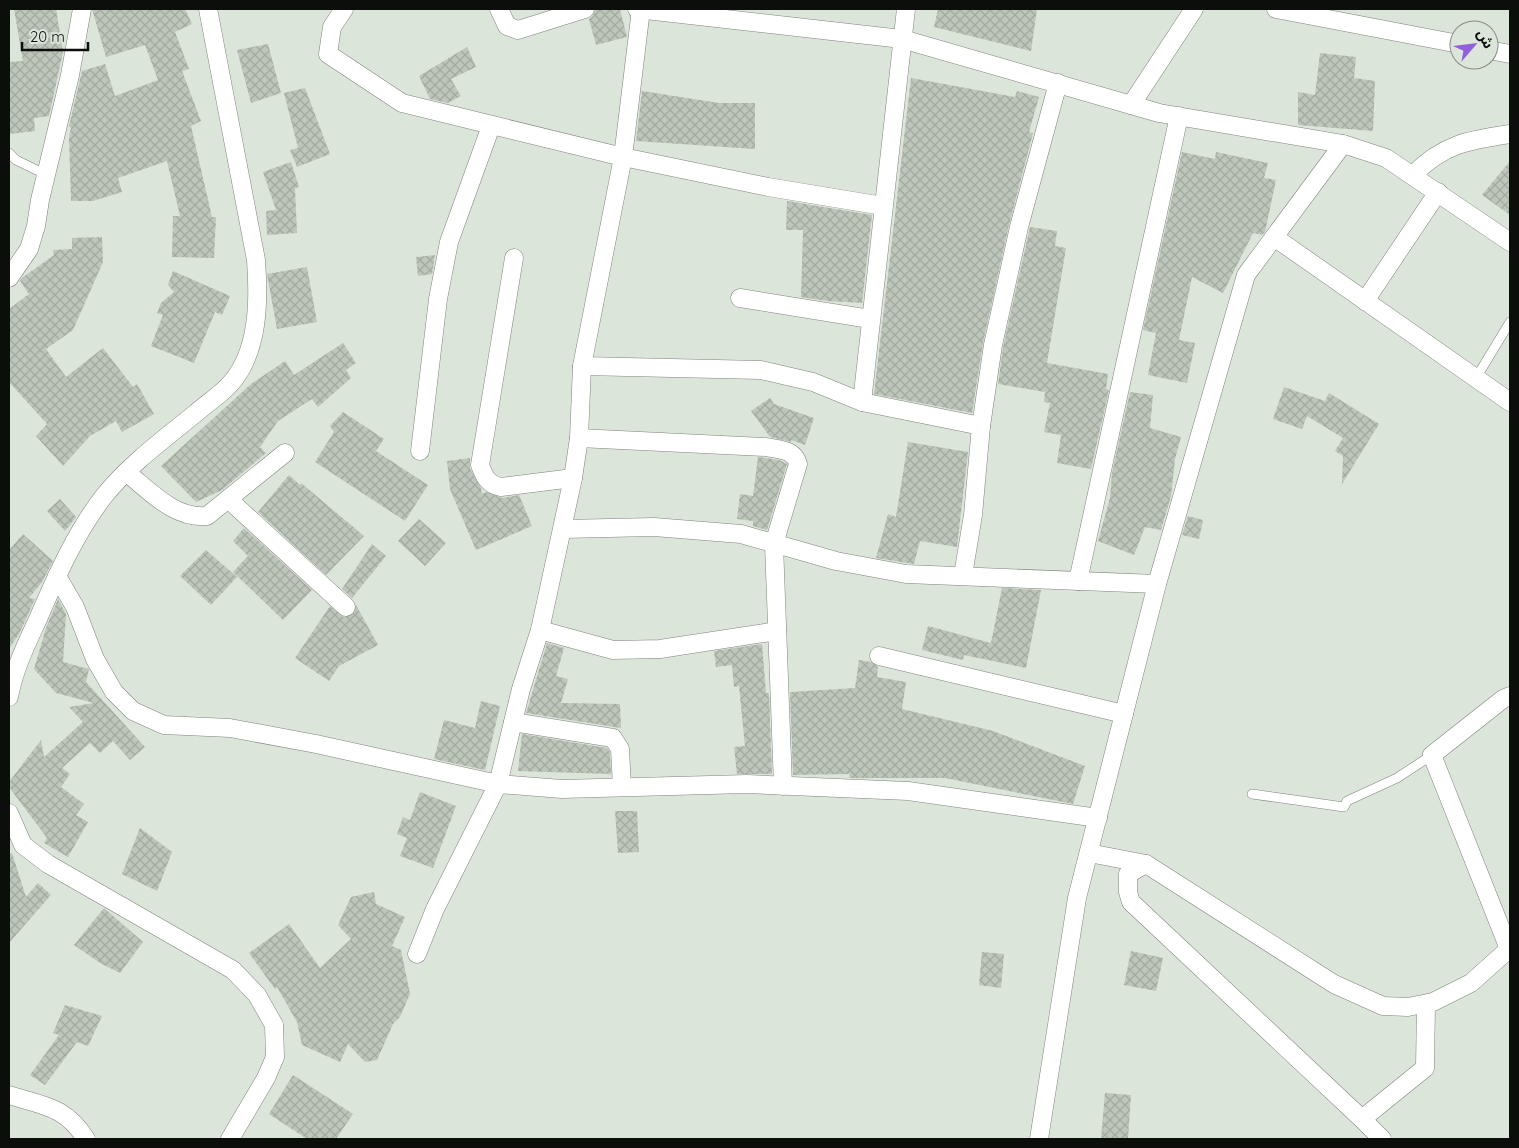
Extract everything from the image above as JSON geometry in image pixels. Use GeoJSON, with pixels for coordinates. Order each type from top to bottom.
{"type":"FeatureCollection","features":[{"type":"Feature","properties":{"kind":"street"},"geometry":{"type":"LineString","coordinates":[[9,278],[29,249],[70,75],[82,9]]}},
{"type":"Feature","properties":{"kind":"street"},"geometry":{"type":"LineString","coordinates":[[9,697],[13,674],[57,576],[86,521],[104,496],[126,472],[231,384],[245,362],[254,328],[258,295],[256,260],[208,9]]}},
{"type":"Feature","properties":{"kind":"street"},"geometry":{"type":"LineString","coordinates":[[344,9],[332,27],[328,54],[402,103],[623,157],[768,187],[883,206]]}},
{"type":"Feature","properties":{"kind":"street"},"geometry":{"type":"LineString","coordinates":[[498,9],[507,26],[518,30],[585,9]]}},
{"type":"Feature","properties":{"kind":"street"},"geometry":{"type":"LineString","coordinates":[[636,9],[902,39],[1179,116],[1343,144],[1386,158],[1510,242]]}},
{"type":"Feature","properties":{"kind":"street"},"geometry":{"type":"LineString","coordinates":[[417,954],[435,909],[498,784],[513,722],[540,630],[573,478],[579,438],[582,366],[623,157],[641,9]]}},
{"type":"Feature","properties":{"kind":"street"},"geometry":{"type":"LineString","coordinates":[[862,402],[906,9]]}},
{"type":"Feature","properties":{"kind":"street"},"geometry":{"type":"LineString","coordinates":[[1131,104],[1194,9]]}},
{"type":"Feature","properties":{"kind":"street"},"geometry":{"type":"LineString","coordinates":[[1276,9],[1449,42]]}},
{"type":"Feature","properties":{"kind":"street"},"geometry":{"type":"LineString","coordinates":[[963,575],[973,515],[981,426],[993,345],[1019,227],[1058,83]]}},
{"type":"Feature","properties":{"kind":"street"},"geometry":{"type":"LineString","coordinates":[[1078,581],[1179,116]]}},
{"type":"Feature","properties":{"kind":"street"},"geometry":{"type":"LineString","coordinates":[[420,451],[438,299],[450,242],[491,126]]}},
{"type":"Feature","properties":{"kind":"street"},"geometry":{"type":"LineString","coordinates":[[1413,175],[1441,151],[1458,144],[1510,134]]}},
{"type":"Feature","properties":{"kind":"street"},"geometry":{"type":"LineString","coordinates":[[1039,1139],[1077,898],[1156,584],[1246,275],[1343,144]]}},
{"type":"Feature","properties":{"kind":"street"},"geometry":{"type":"LineString","coordinates":[[1365,301],[1438,192]]}},
{"type":"Feature","properties":{"kind":"street"},"geometry":{"type":"LineString","coordinates":[[1274,237],[1510,402]]}},
{"type":"Feature","properties":{"kind":"street"},"geometry":{"type":"LineString","coordinates":[[514,258],[480,465],[484,476],[493,486],[501,487],[573,478]]}},
{"type":"Feature","properties":{"kind":"street"},"geometry":{"type":"LineString","coordinates":[[740,298],[870,319]]}},
{"type":"Feature","properties":{"kind":"street"},"geometry":{"type":"LineString","coordinates":[[582,366],[761,370],[813,382],[862,402],[981,426]]}},
{"type":"Feature","properties":{"kind":"street"},"geometry":{"type":"LineString","coordinates":[[579,438],[766,447],[791,452],[796,456],[798,464],[774,544],[784,786]]}},
{"type":"Feature","properties":{"kind":"street"},"geometry":{"type":"LineString","coordinates":[[126,472],[171,509],[192,518],[207,516],[285,453]]}},
{"type":"Feature","properties":{"kind":"street"},"geometry":{"type":"LineString","coordinates":[[228,499],[346,607]]}},
{"type":"Feature","properties":{"kind":"street"},"geometry":{"type":"LineString","coordinates":[[563,529],[654,527],[741,534],[836,561],[906,574],[1156,584]]}},
{"type":"Feature","properties":{"kind":"street"},"geometry":{"type":"LineString","coordinates":[[57,576],[75,607],[95,659],[114,692],[134,711],[164,725],[230,728],[316,744],[498,784],[562,789],[784,786],[908,791],[1098,818]]}},
{"type":"Feature","properties":{"kind":"street"},"geometry":{"type":"LineString","coordinates":[[540,630],[613,650],[660,649],[777,631]]}},
{"type":"Feature","properties":{"kind":"street"},"geometry":{"type":"LineString","coordinates":[[879,656],[1124,714]]}},
{"type":"Feature","properties":{"kind":"street"},"geometry":{"type":"LineString","coordinates":[[1089,853],[1146,864],[1334,984],[1383,1006],[1408,1007],[1432,1002],[1471,982],[1510,949],[1432,755],[1495,705],[1510,696]]}},
{"type":"Feature","properties":{"kind":"street"},"geometry":{"type":"LineString","coordinates":[[513,722],[613,738],[620,749],[622,787]]}},
{"type":"Feature","properties":{"kind":"street"},"geometry":{"type":"LineString","coordinates":[[9,813],[23,845],[48,864],[233,970],[257,995],[274,1025],[275,1057],[266,1078],[230,1139]]}},
{"type":"Feature","properties":{"kind":"street"},"geometry":{"type":"LineString","coordinates":[[1146,864],[1128,874],[1128,892],[1131,902],[1382,1139]]}},
{"type":"Feature","properties":{"kind":"street"},"geometry":{"type":"LineString","coordinates":[[1362,1119],[1425,1068],[1426,1004]]}},
{"type":"Feature","properties":{"kind":"street"},"geometry":{"type":"LineString","coordinates":[[9,1095],[55,1109],[76,1123],[86,1139]]}},
{"type":"Feature","properties":{"kind":"lane"},"geometry":{"type":"LineString","coordinates":[[9,153],[16,160],[47,175]]}},
{"type":"Feature","properties":{"kind":"lane"},"geometry":{"type":"LineString","coordinates":[[1476,378],[1510,322]]}},
{"type":"Feature","properties":{"kind":"lane"},"geometry":{"type":"LineString","coordinates":[[1252,794],[1344,808],[1347,801],[1397,778],[1432,755]]}},
{"type":"Feature","properties":{"kind":"building"},"geometry":{"type":"Polygon","coordinates":[[[14,9],[56,9],[63,52],[49,116],[34,118],[35,131],[9,134],[9,62],[23,61],[14,9]]]}},
{"type":"Feature","properties":{"kind":"building"},"geometry":{"type":"Polygon","coordinates":[[[92,9],[185,9],[192,24],[175,32],[189,69],[182,71],[201,121],[191,126],[212,217],[216,217],[214,258],[172,257],[173,216],[180,216],[167,161],[118,178],[122,192],[93,201],[71,201],[69,138],[71,128],[69,126],[82,71],[105,64],[115,96],[158,80],[145,45],[106,57],[92,9]]]}},
{"type":"Feature","properties":{"kind":"building"},"geometry":{"type":"Polygon","coordinates":[[[595,9],[620,9],[627,37],[596,45],[589,19],[593,16],[595,9]]]}},
{"type":"Feature","properties":{"kind":"building"},"geometry":{"type":"Polygon","coordinates":[[[938,9],[1037,9],[1031,51],[934,27],[938,9]]]}},
{"type":"Feature","properties":{"kind":"building"},"geometry":{"type":"Polygon","coordinates":[[[268,44],[281,93],[251,103],[237,50],[268,44]]]}},
{"type":"Feature","properties":{"kind":"building"},"geometry":{"type":"Polygon","coordinates":[[[467,47],[476,67],[451,79],[461,96],[448,103],[430,99],[419,76],[467,47]]]}},
{"type":"Feature","properties":{"kind":"building"},"geometry":{"type":"Polygon","coordinates":[[[1320,53],[1356,57],[1354,78],[1375,81],[1373,131],[1298,125],[1298,92],[1315,95],[1320,53]]]}},
{"type":"Feature","properties":{"kind":"building"},"geometry":{"type":"Polygon","coordinates":[[[911,78],[1015,97],[1017,91],[1039,97],[1029,132],[1033,133],[1009,225],[983,343],[972,413],[874,394],[911,78]]]}},
{"type":"Feature","properties":{"kind":"building"},"geometry":{"type":"Polygon","coordinates":[[[305,88],[330,154],[297,167],[290,150],[298,148],[284,93],[305,88]]]}},
{"type":"Feature","properties":{"kind":"building"},"geometry":{"type":"Polygon","coordinates":[[[642,91],[719,103],[755,103],[755,149],[636,141],[642,91]]]}},
{"type":"Feature","properties":{"kind":"building"},"geometry":{"type":"Polygon","coordinates":[[[1182,152],[1215,159],[1216,152],[1268,163],[1264,178],[1276,180],[1265,232],[1262,235],[1253,233],[1223,293],[1192,277],[1179,340],[1195,343],[1187,383],[1148,375],[1156,333],[1143,330],[1182,152]]]}},
{"type":"Feature","properties":{"kind":"building"},"geometry":{"type":"Polygon","coordinates":[[[1510,161],[1510,215],[1482,195],[1510,161]]]}},
{"type":"Feature","properties":{"kind":"building"},"geometry":{"type":"Polygon","coordinates":[[[291,162],[299,187],[295,188],[297,233],[267,235],[266,211],[276,210],[263,172],[291,162]]]}},
{"type":"Feature","properties":{"kind":"building"},"geometry":{"type":"Polygon","coordinates":[[[787,201],[872,215],[862,303],[801,297],[803,230],[786,230],[787,201]]]}},
{"type":"Feature","properties":{"kind":"building"},"geometry":{"type":"Polygon","coordinates":[[[1030,227],[1057,231],[1055,246],[1066,248],[1047,363],[1108,374],[1106,389],[1109,390],[1091,469],[1057,463],[1061,435],[1044,432],[1050,403],[1044,402],[1045,392],[998,384],[1003,347],[1030,227]]]}},
{"type":"Feature","properties":{"kind":"building"},"geometry":{"type":"Polygon","coordinates":[[[102,237],[103,262],[73,330],[46,349],[66,377],[103,348],[133,387],[137,384],[154,414],[122,432],[116,421],[90,436],[63,466],[36,436],[47,424],[9,382],[9,309],[29,294],[20,281],[22,278],[54,255],[53,250],[72,249],[72,238],[102,237]]]}},
{"type":"Feature","properties":{"kind":"building"},"geometry":{"type":"Polygon","coordinates":[[[435,255],[432,274],[418,276],[416,257],[435,255]]]}},
{"type":"Feature","properties":{"kind":"building"},"geometry":{"type":"Polygon","coordinates":[[[307,267],[317,322],[277,329],[267,274],[307,267]]]}},
{"type":"Feature","properties":{"kind":"building"},"geometry":{"type":"Polygon","coordinates":[[[173,271],[230,296],[222,315],[215,312],[194,363],[151,346],[163,315],[157,313],[161,303],[174,292],[168,285],[173,271]]]}},
{"type":"Feature","properties":{"kind":"building"},"geometry":{"type":"Polygon","coordinates":[[[343,343],[356,363],[346,370],[351,378],[318,407],[312,399],[278,421],[260,447],[266,453],[222,490],[196,502],[161,466],[251,384],[285,361],[294,375],[343,343]]]}},
{"type":"Feature","properties":{"kind":"building"},"geometry":{"type":"Polygon","coordinates":[[[1284,387],[1325,401],[1329,393],[1379,424],[1342,484],[1343,456],[1335,451],[1343,438],[1307,416],[1302,429],[1273,419],[1284,387]]]}},
{"type":"Feature","properties":{"kind":"building"},"geometry":{"type":"Polygon","coordinates":[[[1130,392],[1153,395],[1150,428],[1181,437],[1175,459],[1171,496],[1161,530],[1145,527],[1134,555],[1098,541],[1110,498],[1112,473],[1130,392]]]}},
{"type":"Feature","properties":{"kind":"building"},"geometry":{"type":"Polygon","coordinates":[[[770,398],[774,404],[814,418],[805,445],[791,440],[791,442],[770,437],[751,411],[770,398]]]}},
{"type":"Feature","properties":{"kind":"building"},"geometry":{"type":"Polygon","coordinates":[[[343,412],[384,439],[376,451],[428,485],[405,521],[315,462],[334,432],[330,426],[343,412]]]}},
{"type":"Feature","properties":{"kind":"building"},"geometry":{"type":"Polygon","coordinates":[[[908,442],[968,452],[957,547],[920,541],[914,564],[876,558],[888,514],[896,517],[908,442]]]}},
{"type":"Feature","properties":{"kind":"building"},"geometry":{"type":"Polygon","coordinates":[[[758,457],[779,460],[787,464],[767,530],[753,526],[753,521],[737,519],[740,494],[753,496],[758,457]]]}},
{"type":"Feature","properties":{"kind":"building"},"geometry":{"type":"Polygon","coordinates":[[[470,458],[470,469],[481,488],[482,494],[486,492],[502,498],[519,495],[532,526],[476,550],[450,489],[447,461],[470,458]]]}},
{"type":"Feature","properties":{"kind":"building"},"geometry":{"type":"Polygon","coordinates":[[[289,475],[364,536],[326,575],[258,512],[289,475]]]}},
{"type":"Feature","properties":{"kind":"building"},"geometry":{"type":"Polygon","coordinates":[[[60,499],[76,517],[65,531],[47,511],[60,499]]]}},
{"type":"Feature","properties":{"kind":"building"},"geometry":{"type":"Polygon","coordinates":[[[1188,516],[1203,520],[1199,539],[1182,535],[1188,516]]]}},
{"type":"Feature","properties":{"kind":"building"},"geometry":{"type":"Polygon","coordinates":[[[419,519],[446,543],[425,566],[398,541],[419,519]]]}},
{"type":"Feature","properties":{"kind":"building"},"geometry":{"type":"Polygon","coordinates":[[[244,528],[312,590],[283,620],[233,572],[248,556],[233,541],[244,528]]]}},
{"type":"Feature","properties":{"kind":"building"},"geometry":{"type":"Polygon","coordinates":[[[23,534],[53,561],[42,582],[29,598],[35,599],[19,634],[9,649],[9,550],[23,534]]]}},
{"type":"Feature","properties":{"kind":"building"},"geometry":{"type":"Polygon","coordinates":[[[372,544],[386,556],[352,598],[342,589],[372,544]]]}},
{"type":"Feature","properties":{"kind":"building"},"geometry":{"type":"Polygon","coordinates":[[[206,550],[237,577],[211,605],[180,576],[206,550]]]}},
{"type":"Feature","properties":{"kind":"building"},"geometry":{"type":"Polygon","coordinates":[[[1002,588],[1041,590],[1026,668],[964,655],[963,660],[922,650],[928,626],[991,643],[1002,588]]]}},
{"type":"Feature","properties":{"kind":"building"},"geometry":{"type":"Polygon","coordinates":[[[58,599],[66,614],[63,662],[89,669],[86,682],[145,747],[130,760],[113,741],[100,753],[90,743],[62,768],[70,774],[61,787],[84,804],[76,815],[88,822],[68,857],[44,843],[47,838],[9,787],[9,782],[41,740],[44,757],[83,722],[69,707],[94,703],[56,693],[34,669],[46,628],[58,599]]]}},
{"type":"Feature","properties":{"kind":"building"},"geometry":{"type":"Polygon","coordinates":[[[356,605],[378,645],[339,666],[329,681],[295,658],[330,606],[344,617],[353,614],[356,605]]]}},
{"type":"Feature","properties":{"kind":"building"},"geometry":{"type":"Polygon","coordinates":[[[547,643],[564,648],[556,676],[568,679],[561,703],[620,704],[621,728],[526,713],[547,643]]]}},
{"type":"Feature","properties":{"kind":"building"},"geometry":{"type":"Polygon","coordinates":[[[762,644],[766,693],[769,693],[772,774],[737,774],[734,747],[745,746],[739,686],[734,687],[732,665],[716,667],[714,651],[762,644]]]}},
{"type":"Feature","properties":{"kind":"building"},"geometry":{"type":"Polygon","coordinates":[[[859,660],[871,662],[878,667],[877,677],[906,682],[902,709],[993,731],[1085,766],[1073,804],[945,778],[849,778],[850,774],[793,775],[790,692],[855,688],[859,660]]]}},
{"type":"Feature","properties":{"kind":"building"},"geometry":{"type":"Polygon","coordinates":[[[481,701],[500,706],[485,770],[434,759],[444,720],[475,728],[481,701]]]}},
{"type":"Feature","properties":{"kind":"building"},"geometry":{"type":"Polygon","coordinates":[[[522,734],[607,748],[610,752],[611,774],[518,771],[522,734]]]}},
{"type":"Feature","properties":{"kind":"building"},"geometry":{"type":"Polygon","coordinates":[[[420,792],[456,806],[433,868],[400,856],[407,838],[397,834],[403,817],[410,820],[420,792]]]}},
{"type":"Feature","properties":{"kind":"building"},"geometry":{"type":"Polygon","coordinates":[[[615,811],[637,811],[639,852],[618,853],[615,811]]]}},
{"type":"Feature","properties":{"kind":"building"},"geometry":{"type":"Polygon","coordinates":[[[140,828],[172,852],[157,891],[122,874],[140,828]]]}},
{"type":"Feature","properties":{"kind":"building"},"geometry":{"type":"Polygon","coordinates":[[[12,853],[26,897],[38,883],[51,895],[9,943],[9,854],[12,853]]]}},
{"type":"Feature","properties":{"kind":"building"},"geometry":{"type":"Polygon","coordinates":[[[374,892],[376,904],[405,917],[392,946],[401,950],[410,994],[400,1017],[393,1024],[377,1060],[365,1062],[348,1044],[340,1062],[302,1045],[297,1022],[277,987],[275,989],[249,953],[289,924],[320,968],[351,939],[338,925],[351,897],[374,892]]]}},
{"type":"Feature","properties":{"kind":"building"},"geometry":{"type":"Polygon","coordinates":[[[104,908],[143,942],[120,973],[100,963],[74,945],[104,908]]]}},
{"type":"Feature","properties":{"kind":"building"},"geometry":{"type":"Polygon","coordinates":[[[1131,951],[1163,958],[1156,991],[1124,985],[1131,951]]]}},
{"type":"Feature","properties":{"kind":"building"},"geometry":{"type":"Polygon","coordinates":[[[982,952],[1004,954],[1001,988],[979,985],[982,952]]]}},
{"type":"Feature","properties":{"kind":"building"},"geometry":{"type":"Polygon","coordinates":[[[65,1005],[102,1016],[88,1046],[77,1042],[45,1085],[30,1075],[59,1035],[53,1033],[65,1005]]]}},
{"type":"Feature","properties":{"kind":"building"},"geometry":{"type":"Polygon","coordinates":[[[293,1075],[353,1114],[336,1139],[307,1139],[269,1114],[293,1075]]]}},
{"type":"Feature","properties":{"kind":"building"},"geometry":{"type":"Polygon","coordinates":[[[1105,1093],[1131,1095],[1128,1139],[1101,1139],[1105,1093]]]}}]}
